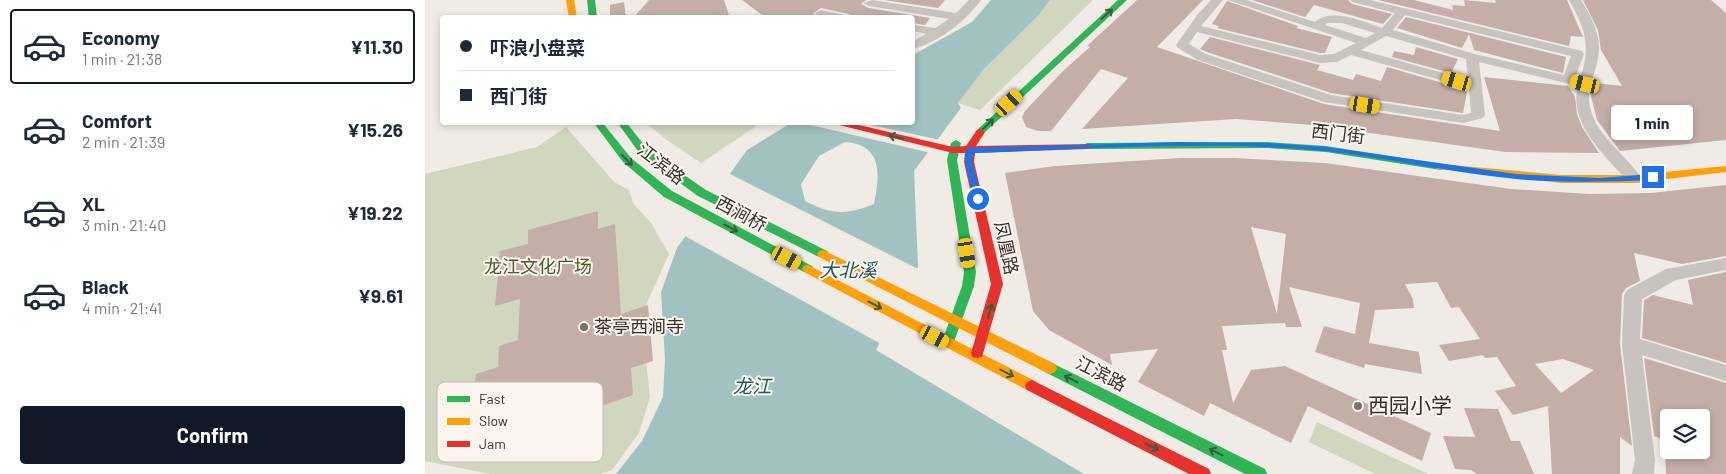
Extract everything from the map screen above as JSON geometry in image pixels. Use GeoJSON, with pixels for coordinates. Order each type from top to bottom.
{"type":"FeatureCollection","features":[{"type":"Feature","properties":{"kind":"street"},"geometry":{"type":"LineString","coordinates":[[570,0],[572,15]]}},
{"type":"Feature","properties":{"kind":"street"},"geometry":{"type":"LineString","coordinates":[[591,0],[593,15]]}},
{"type":"Feature","properties":{"kind":"street"},"geometry":{"type":"LineString","coordinates":[[915,44],[960,17],[975,0]]}},
{"type":"Feature","properties":{"kind":"street"},"geometry":{"type":"LineString","coordinates":[[969,150],[979,132],[1123,0]]}},
{"type":"Feature","properties":{"kind":"street"},"geometry":{"type":"LineString","coordinates":[[1217,0],[1182,46],[1202,57],[1329,99],[1463,119],[1478,115],[1472,57]]}},
{"type":"Feature","properties":{"kind":"street"},"geometry":{"type":"LineString","coordinates":[[1234,0],[1367,42]]}},
{"type":"Feature","properties":{"kind":"street"},"geometry":{"type":"LineString","coordinates":[[1356,0],[1578,54],[1568,80]]}},
{"type":"Feature","properties":{"kind":"street"},"geometry":{"type":"LineString","coordinates":[[1575,0],[1589,26],[1592,37],[1593,56],[1582,93],[1583,104],[1595,134],[1634,179]]}},
{"type":"Feature","properties":{"kind":"street"},"geometry":{"type":"LineString","coordinates":[[869,2],[960,17]]}},
{"type":"Feature","properties":{"kind":"street"},"geometry":{"type":"LineString","coordinates":[[1194,28],[1320,59],[1337,58],[1385,32],[1403,12]]}},
{"type":"Feature","properties":{"kind":"street"},"geometry":{"type":"LineString","coordinates":[[821,14],[827,15]]}},
{"type":"Feature","properties":{"kind":"street"},"geometry":{"type":"LineString","coordinates":[[1317,27],[1324,20],[1343,20],[1472,57],[1585,84]]}},
{"type":"Feature","properties":{"kind":"street"},"geometry":{"type":"LineString","coordinates":[[915,28],[937,32]]}},
{"type":"Feature","properties":{"kind":"street"},"geometry":{"type":"LineString","coordinates":[[1350,51],[1475,86]]}},
{"type":"Feature","properties":{"kind":"street","name":"江滨路"},"geometry":{"type":"LineString","coordinates":[[599,125],[627,160],[667,194],[688,206]]}},
{"type":"Feature","properties":{"kind":"street","name":"江滨路"},"geometry":{"type":"LineString","coordinates":[[623,125],[644,152],[702,193]]}},
{"type":"Feature","properties":{"kind":"street","name":"西门街"},"geometry":{"type":"LineString","coordinates":[[844,125],[948,149],[1177,144],[1267,145],[1326,149],[1516,177],[1589,180],[1634,179],[1726,169]]}},
{"type":"Feature","properties":{"kind":"street"},"geometry":{"type":"LineString","coordinates":[[960,135],[948,149],[952,160],[970,272],[968,286],[948,343],[1204,474]]}},
{"type":"Feature","properties":{"kind":"street","name":"凤凰路"},"geometry":{"type":"LineString","coordinates":[[969,150],[969,162],[996,275],[996,291],[976,358]]}},
{"type":"Feature","properties":{"kind":"street","name":"西涧桥"},"geometry":{"type":"LineString","coordinates":[[702,193],[926,306]]}},
{"type":"Feature","properties":{"kind":"street","name":"西涧桥"},"geometry":{"type":"LineString","coordinates":[[688,206],[948,343]]}},
{"type":"Feature","properties":{"kind":"street"},"geometry":{"type":"LineString","coordinates":[[1643,474],[1645,460],[1631,344],[1633,295],[1672,274],[1726,264]]}},
{"type":"Feature","properties":{"kind":"street","name":"江滨路"},"geometry":{"type":"LineString","coordinates":[[926,306],[1260,474]]}},
{"type":"Feature","properties":{"kind":"street"},"geometry":{"type":"LineString","coordinates":[[1631,344],[1726,373]]}},
{"type":"Feature","properties":{"kind":"green space"},"geometry":{"type":"Polygon","coordinates":[[[1050,0],[1093,0],[980,110],[958,103],[984,69],[1038,16],[1050,0]]]}},
{"type":"Feature","properties":{"kind":"green space"},"geometry":{"type":"Polygon","coordinates":[[[648,125],[758,125],[701,163],[648,125]]]}},
{"type":"Feature","properties":{"kind":"green space","name":"龙江文化广场"},"geometry":{"type":"Polygon","coordinates":[[[566,127],[614,182],[629,190],[633,203],[651,223],[669,254],[641,316],[650,397],[639,433],[612,470],[600,474],[490,474],[425,461],[425,174],[537,147],[566,127]]]}},
{"type":"Feature","properties":{"kind":"green space"},"geometry":{"type":"Polygon","coordinates":[[[1317,422],[1428,474],[1375,474],[1309,442],[1317,422]]]}},
{"type":"Feature","properties":{"kind":"water"},"geometry":{"type":"Polygon","coordinates":[[[991,0],[1050,0],[1038,16],[984,69],[958,103],[961,108],[914,171],[918,267],[876,350],[1084,474],[616,474],[642,441],[663,397],[665,360],[661,292],[677,248],[747,150],[788,125],[915,125],[915,54],[972,22],[991,0]],[[845,142],[819,156],[801,184],[805,201],[823,209],[839,212],[847,212],[874,204],[877,182],[876,163],[866,149],[857,144],[845,142]]]}},
{"type":"Feature","properties":{"kind":"pier"},"geometry":{"type":"Polygon","coordinates":[[[811,125],[871,125],[940,140],[931,153],[811,125]]]}},
{"type":"Feature","properties":{"kind":"pier"},"geometry":{"type":"Polygon","coordinates":[[[728,173],[920,270],[881,344],[683,235],[728,173]]]}},
{"type":"Feature","properties":{"kind":"building"},"geometry":{"type":"Polygon","coordinates":[[[649,0],[724,0],[729,15],[636,15],[649,0]]]}},
{"type":"Feature","properties":{"kind":"building"},"geometry":{"type":"Polygon","coordinates":[[[742,0],[866,0],[861,4],[869,8],[912,15],[850,15],[821,8],[813,13],[815,15],[762,15],[742,0]]]}},
{"type":"Feature","properties":{"kind":"building"},"geometry":{"type":"Polygon","coordinates":[[[884,0],[945,0],[938,8],[884,0]]]}},
{"type":"Feature","properties":{"kind":"building"},"geometry":{"type":"Polygon","coordinates":[[[1137,0],[1203,0],[1157,47],[1324,104],[1500,131],[1484,77],[1568,86],[1575,97],[1577,114],[1582,127],[1599,153],[1505,152],[1313,125],[1236,119],[1082,129],[1128,78],[1101,69],[1051,131],[1038,131],[1026,127],[1022,117],[1025,111],[1063,71],[1090,47],[1087,46],[1137,0]]]}},
{"type":"Feature","properties":{"kind":"building"},"geometry":{"type":"Polygon","coordinates":[[[1252,0],[1348,0],[1352,4],[1392,14],[1383,24],[1314,5],[1305,17],[1252,0]]]}},
{"type":"Feature","properties":{"kind":"building"},"geometry":{"type":"Polygon","coordinates":[[[1378,0],[1414,0],[1453,10],[1452,5],[1465,6],[1464,0],[1496,3],[1495,0],[1567,0],[1583,37],[1571,36],[1569,46],[1378,0]]]}},
{"type":"Feature","properties":{"kind":"building"},"geometry":{"type":"Polygon","coordinates":[[[1583,0],[1711,0],[1726,13],[1726,140],[1620,151],[1597,120],[1591,96],[1595,83],[1622,86],[1601,50],[1598,30],[1583,0]]]}},
{"type":"Feature","properties":{"kind":"building"},"geometry":{"type":"Polygon","coordinates":[[[1227,1],[1298,26],[1296,28],[1332,37],[1325,53],[1320,53],[1217,28],[1219,26],[1212,24],[1227,1]]]}},
{"type":"Feature","properties":{"kind":"building"},"geometry":{"type":"Polygon","coordinates":[[[624,2],[626,15],[610,15],[610,5],[624,2]]]}},
{"type":"Feature","properties":{"kind":"building"},"geometry":{"type":"Polygon","coordinates":[[[915,16],[930,18],[925,25],[915,23],[915,16]]]}},
{"type":"Feature","properties":{"kind":"building"},"geometry":{"type":"Polygon","coordinates":[[[1406,17],[1566,57],[1563,73],[1474,50],[1469,34],[1462,48],[1397,28],[1406,17]]]}},
{"type":"Feature","properties":{"kind":"building"},"geometry":{"type":"Polygon","coordinates":[[[1210,37],[1320,65],[1317,70],[1353,80],[1356,74],[1381,81],[1387,67],[1446,84],[1445,86],[1467,92],[1463,113],[1331,93],[1200,49],[1210,37]]]}},
{"type":"Feature","properties":{"kind":"building"},"geometry":{"type":"Polygon","coordinates":[[[1416,47],[1458,59],[1451,73],[1392,57],[1394,51],[1414,55],[1416,47]]]}},
{"type":"Feature","properties":{"kind":"building"},"geometry":{"type":"Polygon","coordinates":[[[1180,158],[1235,158],[1325,163],[1511,189],[1589,194],[1651,193],[1726,185],[1726,256],[1682,264],[1634,253],[1640,281],[1626,288],[1622,294],[1620,344],[1632,446],[1620,437],[1620,474],[1552,474],[1548,406],[1513,415],[1495,391],[1516,386],[1497,357],[1485,358],[1483,355],[1449,361],[1439,345],[1480,339],[1459,307],[1451,308],[1437,282],[1405,284],[1413,299],[1414,308],[1375,310],[1369,343],[1419,352],[1422,374],[1365,364],[1364,368],[1315,352],[1324,326],[1355,334],[1360,303],[1289,287],[1302,327],[1286,327],[1285,323],[1222,326],[1227,350],[1222,350],[1233,403],[1251,370],[1285,366],[1431,433],[1422,461],[1308,406],[1291,443],[1210,403],[1204,416],[1138,382],[1158,349],[1110,354],[1112,365],[1049,330],[1033,311],[1005,173],[1055,166],[1180,158]],[[1251,227],[1277,314],[1286,234],[1251,227]],[[1563,359],[1535,364],[1561,393],[1594,370],[1563,359]]]}},
{"type":"Feature","properties":{"kind":"building","name":"茶亭西涧寺"},"geometry":{"type":"Polygon","coordinates":[[[598,211],[598,229],[615,224],[621,314],[648,305],[653,361],[631,368],[633,395],[603,406],[603,382],[475,382],[476,374],[498,367],[499,346],[518,340],[520,299],[495,306],[500,251],[528,244],[528,230],[598,211]]]}},
{"type":"Feature","properties":{"kind":"building"},"geometry":{"type":"Polygon","coordinates":[[[1726,272],[1726,363],[1642,338],[1644,300],[1653,295],[1693,305],[1688,280],[1726,272]]]}},
{"type":"Feature","properties":{"kind":"building"},"geometry":{"type":"Polygon","coordinates":[[[1644,358],[1726,383],[1726,474],[1666,474],[1665,459],[1710,459],[1710,409],[1660,409],[1660,438],[1654,436],[1644,358]]]}},
{"type":"Feature","properties":{"kind":"building"},"geometry":{"type":"Polygon","coordinates":[[[1464,408],[1498,409],[1511,441],[1520,441],[1534,474],[1477,474],[1471,470],[1455,469],[1443,436],[1475,437],[1464,408]]]}},
{"type":"Feature","properties":{"kind":"traffic: fast"},"geometry":{"type":"LineString","coordinates":[[591,0],[593,15]]}},
{"type":"Feature","properties":{"kind":"traffic: fast"},"geometry":{"type":"LineString","coordinates":[[980,132],[1123,0]]}},
{"type":"Feature","properties":{"kind":"traffic: fast"},"geometry":{"type":"LineString","coordinates":[[599,125],[627,160],[668,194],[808,269]]}},
{"type":"Feature","properties":{"kind":"traffic: fast"},"geometry":{"type":"LineString","coordinates":[[623,125],[644,152],[702,193],[823,254]]}},
{"type":"Feature","properties":{"kind":"traffic: fast"},"geometry":{"type":"LineString","coordinates":[[949,339],[968,286],[970,272],[952,160],[956,143]]}},
{"type":"Feature","properties":{"kind":"traffic: fast"},"geometry":{"type":"LineString","coordinates":[[1087,146],[1267,145],[1326,149],[1441,167]]}},
{"type":"Feature","properties":{"kind":"traffic: fast"},"geometry":{"type":"LineString","coordinates":[[1050,368],[1260,474]]}},
{"type":"Feature","properties":{"kind":"traffic: slow"},"geometry":{"type":"LineString","coordinates":[[570,0],[572,15]]}},
{"type":"Feature","properties":{"kind":"traffic: slow"},"geometry":{"type":"LineString","coordinates":[[1441,167],[1561,179],[1634,179],[1726,169]]}},
{"type":"Feature","properties":{"kind":"traffic: slow"},"geometry":{"type":"LineString","coordinates":[[823,254],[1050,368]]}},
{"type":"Feature","properties":{"kind":"traffic: slow"},"geometry":{"type":"LineString","coordinates":[[808,269],[1032,386]]}},
{"type":"Feature","properties":{"kind":"traffic: jam"},"geometry":{"type":"LineString","coordinates":[[844,125],[953,150],[1087,146]]}},
{"type":"Feature","properties":{"kind":"traffic: jam"},"geometry":{"type":"LineString","coordinates":[[977,353],[997,284],[969,162],[971,144],[980,132]]}},
{"type":"Feature","properties":{"kind":"traffic: jam"},"geometry":{"type":"LineString","coordinates":[[1032,386],[1204,474]]}},
{"type":"Feature","properties":{"kind":"place","name":"茶亭西涧寺"},"geometry":{"type":"Point","coordinates":[584,327]}},
{"type":"Feature","properties":{"kind":"place","name":"西园小学"},"geometry":{"type":"Point","coordinates":[1358,406]}},
{"type":"Feature","properties":{"kind":"route"},"geometry":{"type":"LineString","coordinates":[[978,199],[969,162],[969,150],[1177,144],[1267,145],[1326,149],[1516,177],[1599,180],[1653,177]]}},
{"type":"Feature","properties":{"kind":"water label","name":"大北溪"},"geometry":{"type":"Point","coordinates":[848,270]}},
{"type":"Feature","properties":{"kind":"water label","name":"龙江"},"geometry":{"type":"Point","coordinates":[752,386]}}]}
